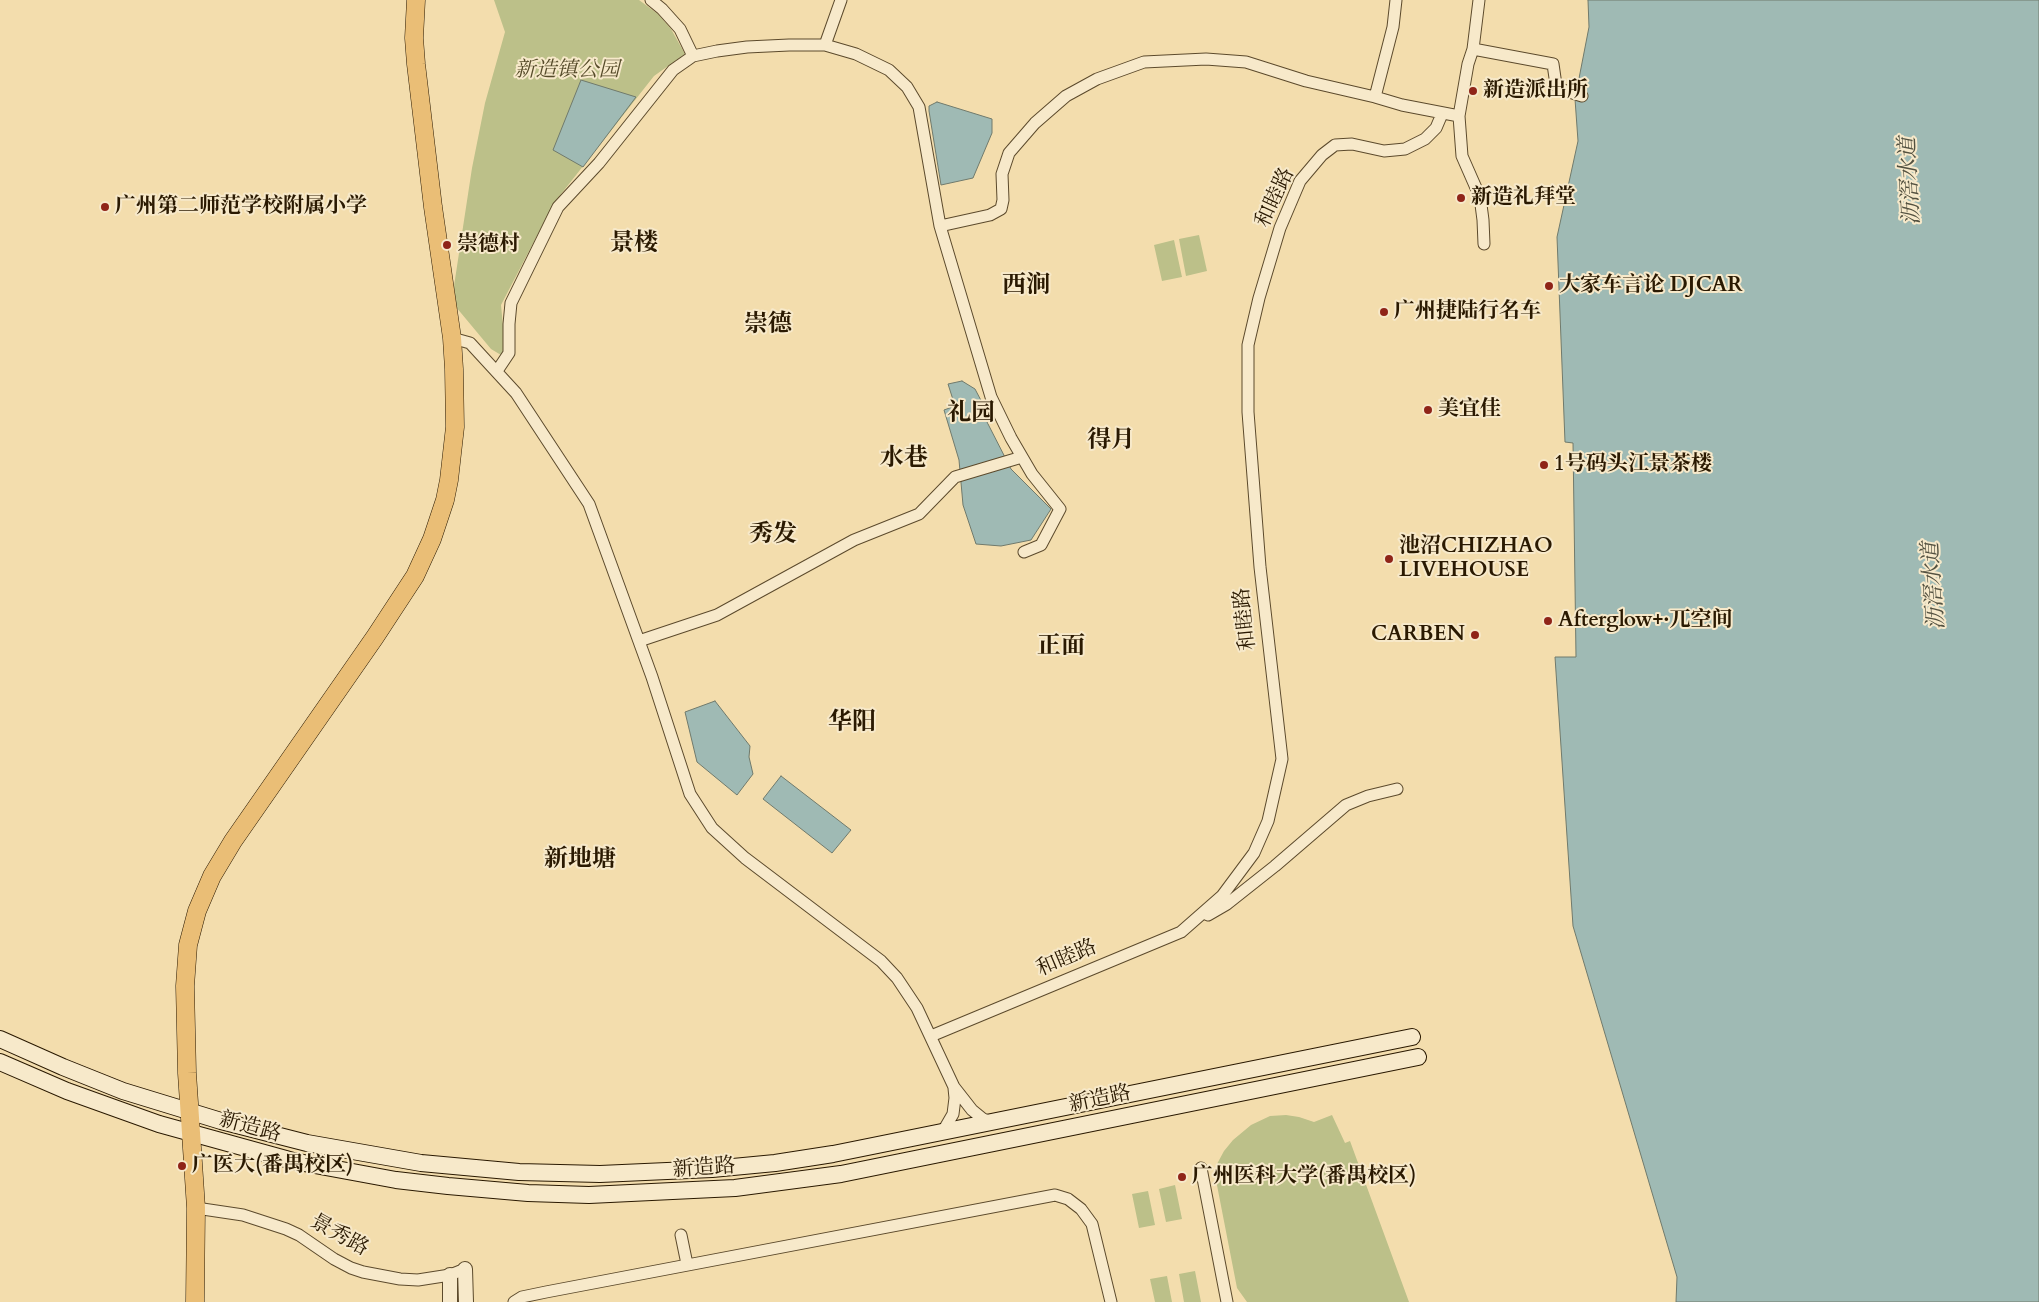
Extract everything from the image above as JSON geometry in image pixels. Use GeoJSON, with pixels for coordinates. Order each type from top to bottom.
{"type":"FeatureCollection","features":[{"type":"Feature","properties":{"kind":"main road"},"geometry":{"type":"LineString","coordinates":[[195,1302],[196,1208],[189,1112],[186,976],[188,945],[197,911],[212,876],[233,841],[376,637],[415,576],[429,546],[445,500],[454,444],[456,396],[452,338],[439,259],[417,73],[414,38],[416,0]]}},
{"type":"Feature","properties":{"kind":"main road","name":"新造路"},"geometry":{"type":"LineString","coordinates":[[0,1040],[94,1080],[189,1112],[307,1143],[422,1163],[541,1173],[646,1173],[737,1167],[824,1156],[1412,1037]]}},
{"type":"Feature","properties":{"kind":"main road","name":"新造路"},"geometry":{"type":"LineString","coordinates":[[0,1062],[75,1094],[190,1134],[256,1152],[396,1180],[562,1195],[695,1191],[779,1183],[841,1174],[1418,1057]]}},
{"type":"Feature","properties":{"kind":"street"},"geometry":{"type":"LineString","coordinates":[[652,0],[680,30],[693,56]]}},
{"type":"Feature","properties":{"kind":"street"},"geometry":{"type":"LineString","coordinates":[[825,45],[841,0]]}},
{"type":"Feature","properties":{"kind":"street"},"geometry":{"type":"LineString","coordinates":[[1375,98],[1393,27],[1396,0]]}},
{"type":"Feature","properties":{"kind":"street"},"geometry":{"type":"LineString","coordinates":[[1479,0],[1474,49],[1468,64],[1459,116],[1462,156],[1480,197],[1484,220],[1484,244]]}},
{"type":"Feature","properties":{"kind":"street"},"geometry":{"type":"LineString","coordinates":[[497,371],[510,353],[509,324],[511,303],[558,207],[599,163],[673,70],[693,56],[717,50],[747,47],[790,44],[825,45],[856,54],[889,70],[908,87],[918,107],[940,226],[991,397],[1032,474],[1060,509],[1041,544],[1024,552]]}},
{"type":"Feature","properties":{"kind":"street"},"geometry":{"type":"LineString","coordinates":[[1474,49],[1553,64],[1556,85],[1560,89],[1582,96]]}},
{"type":"Feature","properties":{"kind":"street"},"geometry":{"type":"LineString","coordinates":[[940,226],[990,215],[1001,209],[1003,200],[1002,174],[1009,153],[1035,123],[1066,96],[1097,79],[1144,62],[1206,60],[1246,62],[1306,81],[1442,114],[1459,116]]}},
{"type":"Feature","properties":{"kind":"street","name":"和睦路"},"geometry":{"type":"LineString","coordinates":[[931,1036],[1181,932],[1222,896],[1254,853],[1268,821],[1282,759],[1260,567],[1248,412],[1248,345],[1259,298],[1280,228],[1300,181],[1322,155],[1335,145],[1352,144],[1384,151],[1405,149],[1425,138],[1436,128],[1442,114]]}},
{"type":"Feature","properties":{"kind":"street"},"geometry":{"type":"LineString","coordinates":[[452,338],[470,343],[516,393],[589,504],[639,641],[690,794],[712,828],[745,858],[881,961],[897,978],[917,1008],[954,1086],[972,1110],[983,1119],[994,1123]]}},
{"type":"Feature","properties":{"kind":"street"},"geometry":{"type":"LineString","coordinates":[[639,641],[717,615],[854,540],[919,514],[955,477],[1022,457]]}},
{"type":"Feature","properties":{"kind":"street"},"geometry":{"type":"LineString","coordinates":[[1181,932],[1227,904],[1346,806],[1368,796],[1397,789]]}},
{"type":"Feature","properties":{"kind":"street"},"geometry":{"type":"LineString","coordinates":[[942,1133],[953,1114],[954,1086]]}},
{"type":"Feature","properties":{"kind":"street"},"geometry":{"type":"LineString","coordinates":[[1201,1168],[1226,1302]]}},
{"type":"Feature","properties":{"kind":"street"},"geometry":{"type":"LineString","coordinates":[[514,1302],[546,1292],[687,1264],[1055,1195],[1068,1198],[1081,1209],[1092,1224],[1110,1302]]}},
{"type":"Feature","properties":{"kind":"street","name":"景秀路"},"geometry":{"type":"LineString","coordinates":[[196,1208],[243,1215],[286,1229],[299,1235],[334,1259],[363,1272],[400,1279],[418,1280],[450,1275],[465,1269]]}},
{"type":"Feature","properties":{"kind":"street"},"geometry":{"type":"LineString","coordinates":[[681,1235],[687,1264]]}},
{"type":"Feature","properties":{"kind":"street"},"geometry":{"type":"LineString","coordinates":[[465,1269],[466,1302]]}},
{"type":"Feature","properties":{"kind":"street"},"geometry":{"type":"LineString","coordinates":[[450,1275],[450,1302]]}},
{"type":"Feature","properties":{"kind":"green space","name":"新造镇公园"},"geometry":{"type":"Polygon","coordinates":[[[494,0],[639,0],[658,14],[671,29],[685,54],[654,76],[554,203],[501,305],[506,358],[491,349],[456,307],[454,286],[472,168],[485,103],[505,32],[494,0]]]}},
{"type":"Feature","properties":{"kind":"green space"},"geometry":{"type":"Polygon","coordinates":[[[1199,235],[1207,271],[1186,276],[1179,239],[1199,235]]]}},
{"type":"Feature","properties":{"kind":"green space"},"geometry":{"type":"Polygon","coordinates":[[[1174,240],[1182,277],[1162,281],[1154,245],[1174,240]]]}},
{"type":"Feature","properties":{"kind":"green space"},"geometry":{"type":"Polygon","coordinates":[[[1286,1115],[1314,1122],[1332,1115],[1345,1143],[1350,1141],[1409,1302],[1247,1302],[1237,1288],[1215,1175],[1217,1164],[1233,1140],[1251,1125],[1270,1116],[1286,1115]]]}},
{"type":"Feature","properties":{"kind":"green space"},"geometry":{"type":"Polygon","coordinates":[[[1175,1185],[1182,1219],[1166,1222],[1159,1189],[1175,1185]]]}},
{"type":"Feature","properties":{"kind":"green space"},"geometry":{"type":"Polygon","coordinates":[[[1148,1191],[1155,1225],[1139,1228],[1132,1194],[1148,1191]]]}},
{"type":"Feature","properties":{"kind":"green space"},"geometry":{"type":"Polygon","coordinates":[[[1195,1271],[1201,1302],[1184,1302],[1179,1274],[1195,1271]]]}},
{"type":"Feature","properties":{"kind":"green space"},"geometry":{"type":"Polygon","coordinates":[[[1167,1276],[1172,1302],[1155,1302],[1150,1279],[1167,1276]]]}},
{"type":"Feature","properties":{"kind":"water","name":"沥滘水道"},"geometry":{"type":"Polygon","coordinates":[[[1588,0],[2039,0],[2039,1302],[1676,1302],[1677,1277],[1573,926],[1555,657],[1576,657],[1573,443],[1565,442],[1557,237],[1578,141],[1575,99],[1589,27],[1588,0]]]}},
{"type":"Feature","properties":{"kind":"water"},"geometry":{"type":"Polygon","coordinates":[[[581,80],[636,97],[583,167],[553,150],[581,80]]]}},
{"type":"Feature","properties":{"kind":"water"},"geometry":{"type":"Polygon","coordinates":[[[937,102],[992,119],[992,133],[973,178],[941,185],[929,111],[929,106],[937,102]]]}},
{"type":"Feature","properties":{"kind":"water"},"geometry":{"type":"Polygon","coordinates":[[[962,381],[975,389],[985,408],[987,422],[1011,469],[1051,509],[1031,540],[1001,546],[976,544],[963,505],[959,460],[944,410],[955,406],[948,384],[962,381]]]}},
{"type":"Feature","properties":{"kind":"water"},"geometry":{"type":"Polygon","coordinates":[[[715,701],[750,746],[749,757],[753,774],[737,795],[697,762],[685,712],[715,701]]]}},
{"type":"Feature","properties":{"kind":"water"},"geometry":{"type":"Polygon","coordinates":[[[781,776],[851,830],[832,853],[763,799],[781,776]]]}},
{"type":"Feature","properties":{"kind":"place","name":"新造派出所"},"geometry":{"type":"Point","coordinates":[1473,91]}},
{"type":"Feature","properties":{"kind":"place","name":"新造礼拜堂"},"geometry":{"type":"Point","coordinates":[1461,198]}},
{"type":"Feature","properties":{"kind":"place","name":"广州第二师范学校附属小学"},"geometry":{"type":"Point","coordinates":[105,207]}},
{"type":"Feature","properties":{"kind":"place","name":"崇德村"},"geometry":{"type":"Point","coordinates":[447,245]}},
{"type":"Feature","properties":{"kind":"place","name":"大家车言论 DJCAR"},"geometry":{"type":"Point","coordinates":[1549,286]}},
{"type":"Feature","properties":{"kind":"place","name":"广州捷陆行名车"},"geometry":{"type":"Point","coordinates":[1384,312]}},
{"type":"Feature","properties":{"kind":"place","name":"美宜佳"},"geometry":{"type":"Point","coordinates":[1428,410]}},
{"type":"Feature","properties":{"kind":"place","name":"1号码头江景茶楼"},"geometry":{"type":"Point","coordinates":[1544,465]}},
{"type":"Feature","properties":{"kind":"place","name":"池沼CHIZHAO LIVEHOUSE"},"geometry":{"type":"Point","coordinates":[1389,559]}},
{"type":"Feature","properties":{"kind":"place","name":"Afterglow+·兀空间"},"geometry":{"type":"Point","coordinates":[1548,621]}},
{"type":"Feature","properties":{"kind":"place","name":"CARBEN"},"geometry":{"type":"Point","coordinates":[1475,635]}},
{"type":"Feature","properties":{"kind":"place","name":"广医大(番禺校区)"},"geometry":{"type":"Point","coordinates":[182,1166]}},
{"type":"Feature","properties":{"kind":"place","name":"广州医科大学(番禺校区)"},"geometry":{"type":"Point","coordinates":[1182,1177]}},
{"type":"Feature","properties":{"kind":"district","name":"景楼"},"geometry":{"type":"Point","coordinates":[634,244]}},
{"type":"Feature","properties":{"kind":"district","name":"西涧"},"geometry":{"type":"Point","coordinates":[1026,286]}},
{"type":"Feature","properties":{"kind":"district","name":"崇德"},"geometry":{"type":"Point","coordinates":[768,325]}},
{"type":"Feature","properties":{"kind":"district","name":"礼园"},"geometry":{"type":"Point","coordinates":[971,414]}},
{"type":"Feature","properties":{"kind":"district","name":"得月"},"geometry":{"type":"Point","coordinates":[1111,441]}},
{"type":"Feature","properties":{"kind":"district","name":"水巷"},"geometry":{"type":"Point","coordinates":[904,459]}},
{"type":"Feature","properties":{"kind":"district","name":"秀发"},"geometry":{"type":"Point","coordinates":[773,535]}},
{"type":"Feature","properties":{"kind":"district","name":"正面"},"geometry":{"type":"Point","coordinates":[1061,647]}},
{"type":"Feature","properties":{"kind":"district","name":"华阳"},"geometry":{"type":"Point","coordinates":[852,723]}},
{"type":"Feature","properties":{"kind":"district","name":"新地塘"},"geometry":{"type":"Point","coordinates":[580,860]}}]}
